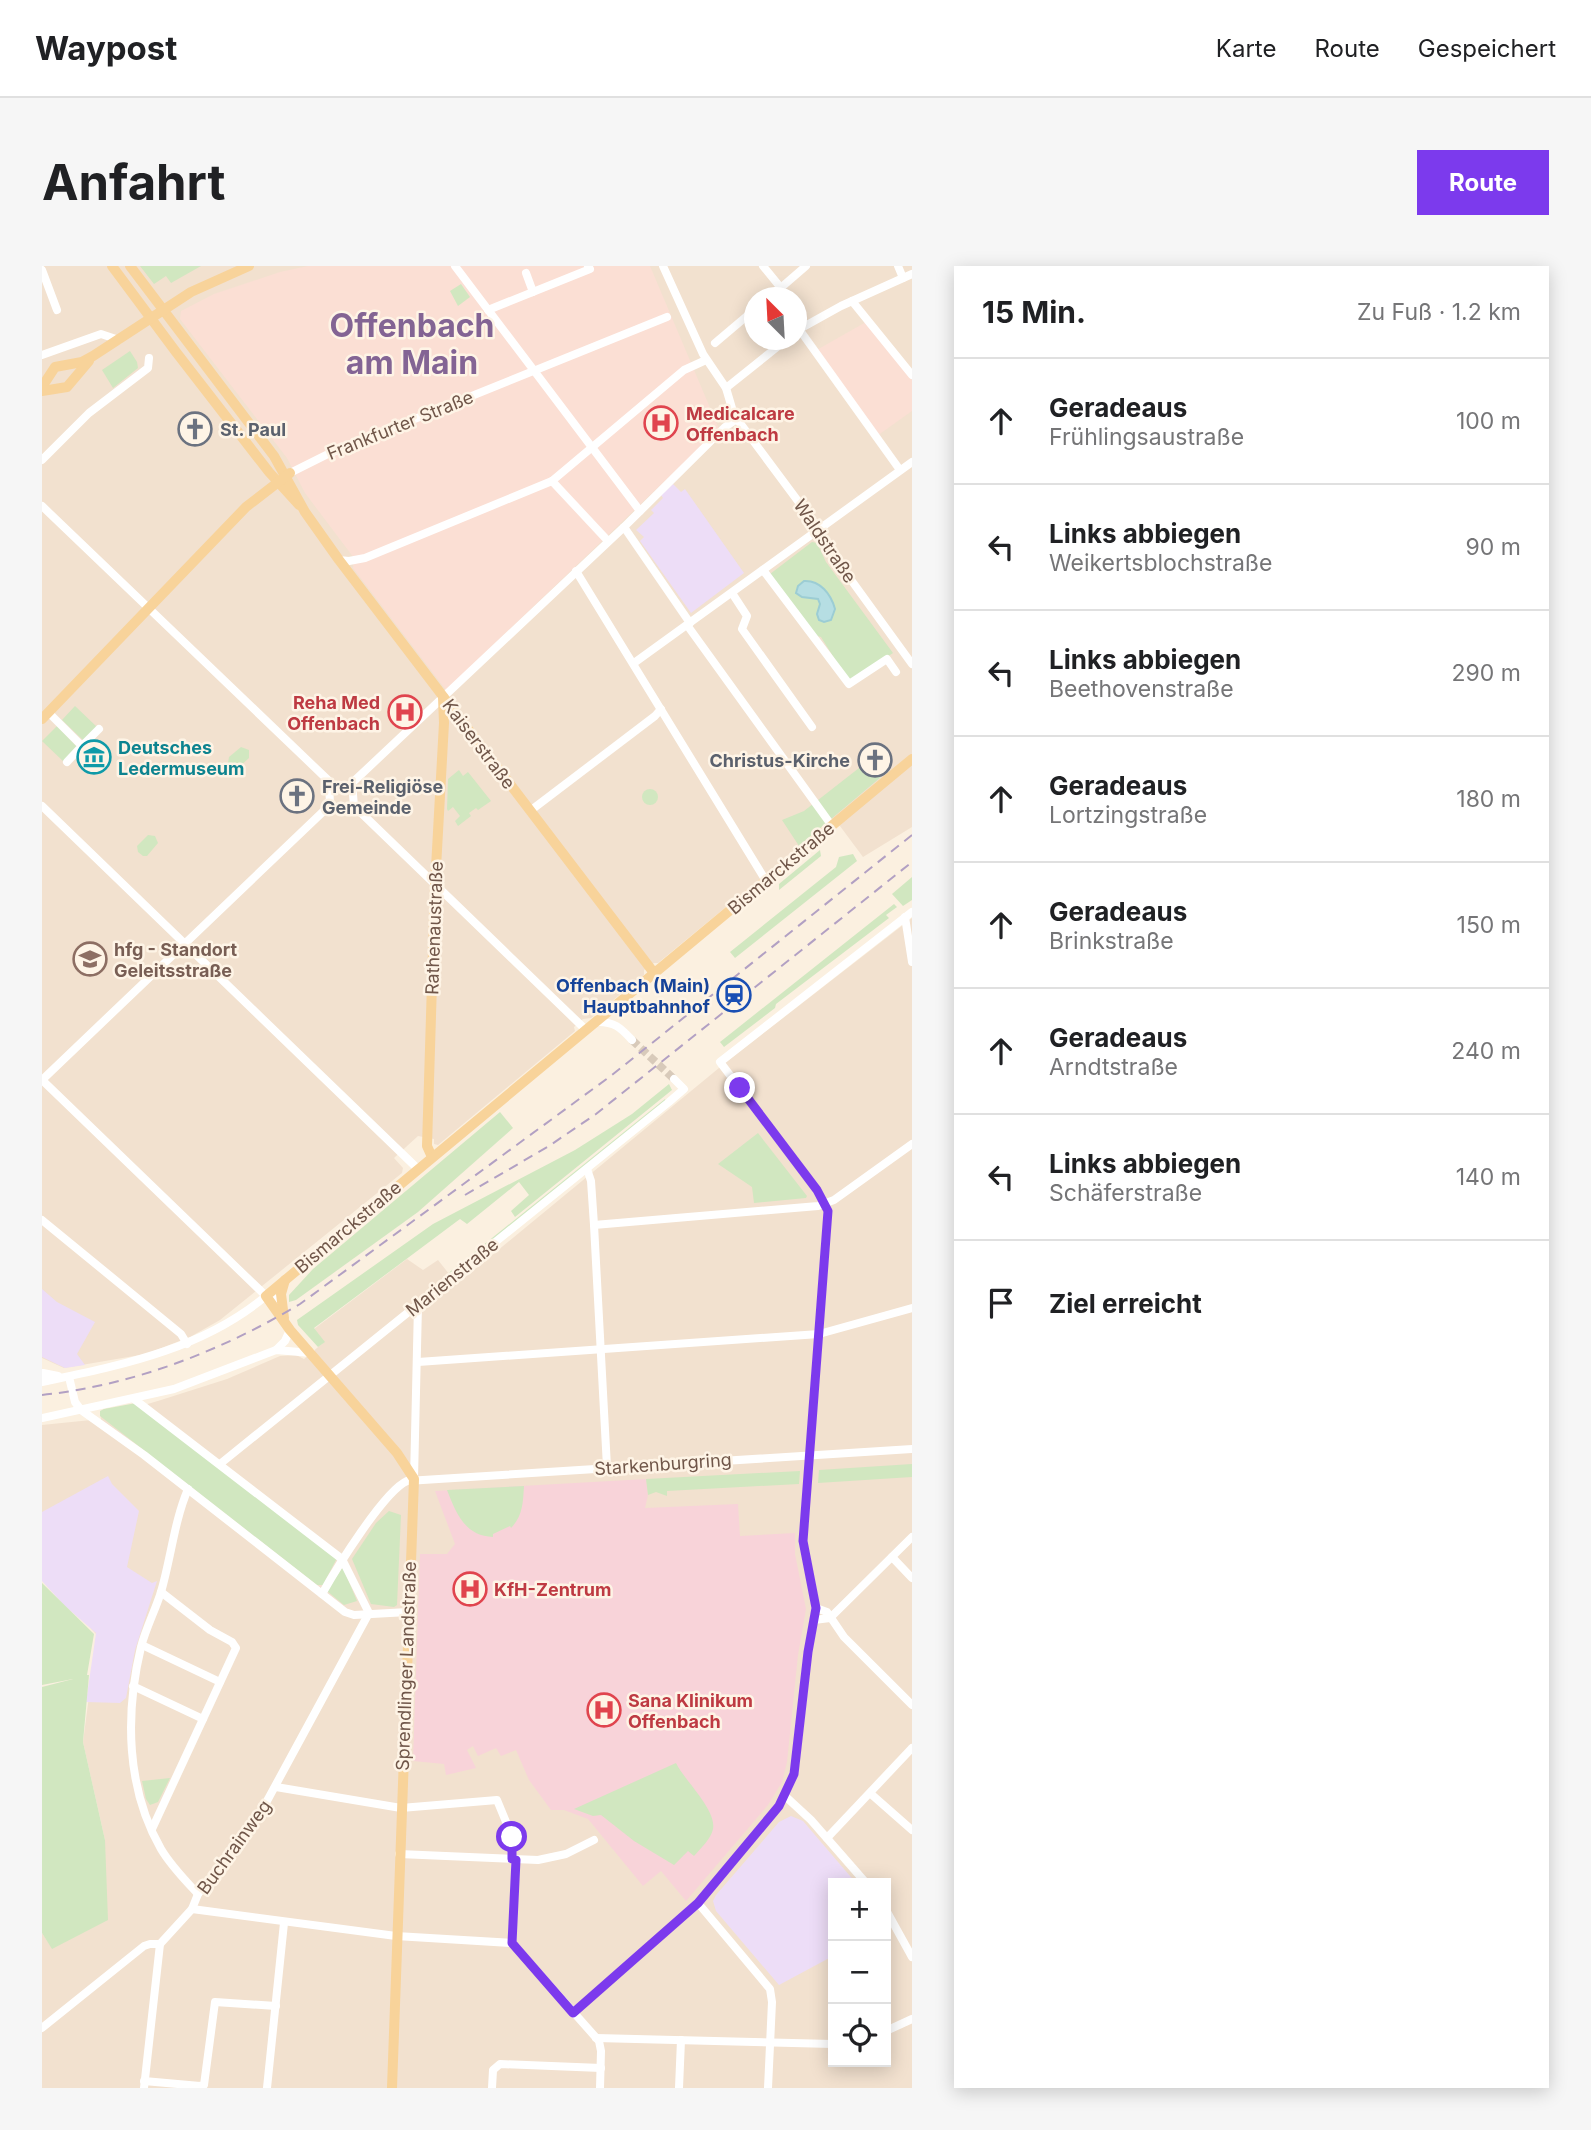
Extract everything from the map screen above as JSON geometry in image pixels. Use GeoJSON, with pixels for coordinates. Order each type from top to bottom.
{"type":"FeatureCollection","features":[{"type":"Feature","properties":{"kind":"main road","name":"Kaiserstraße"},"geometry":{"type":"LineString","coordinates":[[112,266],[232,424],[285,477]]}},
{"type":"Feature","properties":{"kind":"main road","name":"Kaiserstraße"},"geometry":{"type":"LineString","coordinates":[[130,266],[243,415],[338,560],[654,973]]}},
{"type":"Feature","properties":{"kind":"main road"},"geometry":{"type":"LineString","coordinates":[[42,389],[55,367],[78,363],[93,356],[197,289],[249,266]]}},
{"type":"Feature","properties":{"kind":"main road"},"geometry":{"type":"LineString","coordinates":[[42,389],[67,387],[93,356]]}},
{"type":"Feature","properties":{"kind":"main road"},"geometry":{"type":"LineString","coordinates":[[232,424],[238,424],[243,415]]}},
{"type":"Feature","properties":{"kind":"main road","name":"Frankfurter Straße"},"geometry":{"type":"LineString","coordinates":[[45,716],[246,507],[285,477]]}},
{"type":"Feature","properties":{"kind":"main road","name":"Rathenaustraße"},"geometry":{"type":"LineString","coordinates":[[432,1157],[427,1146],[443,697]]}},
{"type":"Feature","properties":{"kind":"main road","name":"Bismarckstraße"},"geometry":{"type":"LineString","coordinates":[[266,1296],[912,759]]}},
{"type":"Feature","properties":{"kind":"main road"},"geometry":{"type":"LineString","coordinates":[[285,1280],[281,1294],[288,1327]]}},
{"type":"Feature","properties":{"kind":"main road"},"geometry":{"type":"LineString","coordinates":[[266,1296],[288,1327],[397,1453],[414,1479]]}},
{"type":"Feature","properties":{"kind":"main road","name":"Sprendlinger Landstraße"},"geometry":{"type":"LineString","coordinates":[[391,2088],[414,1479]]}},
{"type":"Feature","properties":{"kind":"street"},"geometry":{"type":"LineString","coordinates":[[455,266],[640,511]]}},
{"type":"Feature","properties":{"kind":"street","name":"Waldstraße"},"geometry":{"type":"LineString","coordinates":[[663,266],[706,360],[726,388],[730,407],[737,419],[820,530],[833,555],[912,664]]}},
{"type":"Feature","properties":{"kind":"street"},"geometry":{"type":"LineString","coordinates":[[763,266],[777,287]]}},
{"type":"Feature","properties":{"kind":"street"},"geometry":{"type":"LineString","coordinates":[[785,287],[806,266]]}},
{"type":"Feature","properties":{"kind":"street"},"geometry":{"type":"LineString","coordinates":[[898,266],[903,278]]}},
{"type":"Feature","properties":{"kind":"street"},"geometry":{"type":"LineString","coordinates":[[524,268],[533,292]]}},
{"type":"Feature","properties":{"kind":"street"},"geometry":{"type":"LineString","coordinates":[[488,310],[586,268]]}},
{"type":"Feature","properties":{"kind":"street"},"geometry":{"type":"LineString","coordinates":[[42,270],[57,310]]}},
{"type":"Feature","properties":{"kind":"street"},"geometry":{"type":"LineString","coordinates":[[807,324],[912,274]]}},
{"type":"Feature","properties":{"kind":"street"},"geometry":{"type":"LineString","coordinates":[[852,301],[912,375]]}},
{"type":"Feature","properties":{"kind":"street","name":"Frankfurter Straße"},"geometry":{"type":"LineString","coordinates":[[285,477],[328,454],[667,317]]}},
{"type":"Feature","properties":{"kind":"street"},"geometry":{"type":"LineString","coordinates":[[715,343],[744,318]]}},
{"type":"Feature","properties":{"kind":"street"},"geometry":{"type":"LineString","coordinates":[[42,355],[101,334],[119,340]]}},
{"type":"Feature","properties":{"kind":"street"},"geometry":{"type":"LineString","coordinates":[[807,338],[900,470]]}},
{"type":"Feature","properties":{"kind":"street"},"geometry":{"type":"LineString","coordinates":[[726,388],[774,350]]}},
{"type":"Feature","properties":{"kind":"street"},"geometry":{"type":"LineString","coordinates":[[42,460],[89,413],[148,368],[149,358]]}},
{"type":"Feature","properties":{"kind":"street"},"geometry":{"type":"LineString","coordinates":[[338,560],[365,558],[552,481],[684,370],[706,360]]}},
{"type":"Feature","properties":{"kind":"street"},"geometry":{"type":"LineString","coordinates":[[586,1030],[354,806],[352,783],[624,527],[725,427],[737,419]]}},
{"type":"Feature","properties":{"kind":"street"},"geometry":{"type":"LineString","coordinates":[[634,663],[912,462]]}},
{"type":"Feature","properties":{"kind":"street"},"geometry":{"type":"LineString","coordinates":[[552,481],[605,544]]}},
{"type":"Feature","properties":{"kind":"street"},"geometry":{"type":"LineString","coordinates":[[42,506],[329,781],[330,805],[42,1080],[266,1296]]}},
{"type":"Feature","properties":{"kind":"street"},"geometry":{"type":"LineString","coordinates":[[624,527],[832,826]]}},
{"type":"Feature","properties":{"kind":"street"},"geometry":{"type":"LineString","coordinates":[[763,570],[817,638],[849,684],[887,659],[896,672]]}},
{"type":"Feature","properties":{"kind":"street"},"geometry":{"type":"LineString","coordinates":[[576,571],[766,881]]}},
{"type":"Feature","properties":{"kind":"street"},"geometry":{"type":"LineString","coordinates":[[732,593],[747,616],[742,629],[812,727]]}},
{"type":"Feature","properties":{"kind":"street"},"geometry":{"type":"LineString","coordinates":[[530,811],[661,709]]}},
{"type":"Feature","properties":{"kind":"street"},"geometry":{"type":"LineString","coordinates":[[45,716],[82,746]]}},
{"type":"Feature","properties":{"kind":"street"},"geometry":{"type":"LineString","coordinates":[[67,762],[99,729]]}},
{"type":"Feature","properties":{"kind":"street"},"geometry":{"type":"LineString","coordinates":[[42,806],[418,1169]]}},
{"type":"Feature","properties":{"kind":"street"},"geometry":{"type":"LineString","coordinates":[[909,914],[912,962]]}},
{"type":"Feature","properties":{"kind":"street"},"geometry":{"type":"LineString","coordinates":[[573,2013],[698,1903],[785,1796],[796,1765],[816,1608],[803,1546],[828,1214],[826,1204],[720,1062],[909,914]]}},
{"type":"Feature","properties":{"kind":"street"},"geometry":{"type":"LineString","coordinates":[[617,1004],[618,1025]]}},
{"type":"Feature","properties":{"kind":"street"},"geometry":{"type":"LineString","coordinates":[[597,1022],[609,1021],[618,1025],[632,1040]]}},
{"type":"Feature","properties":{"kind":"street","name":"Marienstraße"},"geometry":{"type":"LineString","coordinates":[[220,1464],[684,1089],[674,1079]]}},
{"type":"Feature","properties":{"kind":"street"},"geometry":{"type":"LineString","coordinates":[[594,1225],[812,1208],[834,1200],[912,1144]]}},
{"type":"Feature","properties":{"kind":"street"},"geometry":{"type":"LineString","coordinates":[[587,1169],[591,1181],[594,1225],[607,1467]]}},
{"type":"Feature","properties":{"kind":"street"},"geometry":{"type":"LineString","coordinates":[[42,1220],[181,1334],[187,1344]]}},
{"type":"Feature","properties":{"kind":"street","name":"Bismarckstraße"},"geometry":{"type":"LineString","coordinates":[[42,1379],[69,1377],[142,1359],[187,1344],[223,1327],[266,1296]]}},
{"type":"Feature","properties":{"kind":"street"},"geometry":{"type":"LineString","coordinates":[[322,1594],[342,1559],[398,1486],[414,1479],[418,1305]]}},
{"type":"Feature","properties":{"kind":"street"},"geometry":{"type":"LineString","coordinates":[[418,1362],[819,1334],[912,1308]]}},
{"type":"Feature","properties":{"kind":"street"},"geometry":{"type":"LineString","coordinates":[[42,1418],[134,1399],[203,1380],[276,1350],[285,1341],[288,1327]]}},
{"type":"Feature","properties":{"kind":"street"},"geometry":{"type":"LineString","coordinates":[[276,1350],[311,1353]]}},
{"type":"Feature","properties":{"kind":"street"},"geometry":{"type":"LineString","coordinates":[[42,1366],[69,1377],[75,1402],[80,1410],[104,1424],[348,1614],[408,1612]]}},
{"type":"Feature","properties":{"kind":"street"},"geometry":{"type":"LineString","coordinates":[[149,1395],[149,1408]]}},
{"type":"Feature","properties":{"kind":"street"},"geometry":{"type":"LineString","coordinates":[[134,1399],[342,1559],[369,1613]]}},
{"type":"Feature","properties":{"kind":"street"},"geometry":{"type":"LineString","coordinates":[[100,1405],[97,1415],[104,1424]]}},
{"type":"Feature","properties":{"kind":"street","name":"Starkenburgring"},"geometry":{"type":"LineString","coordinates":[[414,1479],[912,1449]]}},
{"type":"Feature","properties":{"kind":"street"},"geometry":{"type":"LineString","coordinates":[[188,1489],[161,1592],[142,1645],[133,1686],[130,1721],[132,1757],[139,1792],[152,1829],[167,1859],[198,1894]]}},
{"type":"Feature","properties":{"kind":"street"},"geometry":{"type":"LineString","coordinates":[[814,1620],[839,1607],[912,1537]]}},
{"type":"Feature","properties":{"kind":"street"},"geometry":{"type":"LineString","coordinates":[[892,1557],[912,1578]]}},
{"type":"Feature","properties":{"kind":"street"},"geometry":{"type":"LineString","coordinates":[[152,1829],[234,1654],[234,1644],[210,1630],[161,1592]]}},
{"type":"Feature","properties":{"kind":"street"},"geometry":{"type":"LineString","coordinates":[[816,1608],[828,1615],[844,1637],[912,1705]]}},
{"type":"Feature","properties":{"kind":"street","name":"Buchrainweg"},"geometry":{"type":"LineString","coordinates":[[42,2028],[144,1946],[160,1944],[192,1909],[198,1894],[242,1840],[276,1787],[369,1613]]}},
{"type":"Feature","properties":{"kind":"street"},"geometry":{"type":"LineString","coordinates":[[142,1645],[220,1682]]}},
{"type":"Feature","properties":{"kind":"street"},"geometry":{"type":"LineString","coordinates":[[133,1686],[203,1719]]}},
{"type":"Feature","properties":{"kind":"street"},"geometry":{"type":"LineString","coordinates":[[827,1838],[912,1748]]}},
{"type":"Feature","properties":{"kind":"street"},"geometry":{"type":"LineString","coordinates":[[276,1787],[401,1808],[496,1800],[511,1834],[514,1859],[512,1943],[596,2038],[601,2047],[600,2088]]}},
{"type":"Feature","properties":{"kind":"street"},"geometry":{"type":"LineString","coordinates":[[871,1794],[912,1830]]}},
{"type":"Feature","properties":{"kind":"street"},"geometry":{"type":"LineString","coordinates":[[785,1796],[862,1878]]}},
{"type":"Feature","properties":{"kind":"street"},"geometry":{"type":"LineString","coordinates":[[399,1854],[538,1860],[558,1857],[594,1840]]}},
{"type":"Feature","properties":{"kind":"street"},"geometry":{"type":"LineString","coordinates":[[698,1903],[770,1989],[772,2002],[768,2088]]}},
{"type":"Feature","properties":{"kind":"street"},"geometry":{"type":"LineString","coordinates":[[192,1909],[397,1937],[512,1943]]}},
{"type":"Feature","properties":{"kind":"street"},"geometry":{"type":"LineString","coordinates":[[891,1919],[912,1957]]}},
{"type":"Feature","properties":{"kind":"street"},"geometry":{"type":"LineString","coordinates":[[267,2088],[284,1923]]}},
{"type":"Feature","properties":{"kind":"street"},"geometry":{"type":"LineString","coordinates":[[160,1944],[144,2084],[204,2085],[215,2002],[276,2007]]}},
{"type":"Feature","properties":{"kind":"street"},"geometry":{"type":"LineString","coordinates":[[891,2029],[912,2019]]}},
{"type":"Feature","properties":{"kind":"street"},"geometry":{"type":"LineString","coordinates":[[596,2038],[828,2044]]}},
{"type":"Feature","properties":{"kind":"street"},"geometry":{"type":"LineString","coordinates":[[679,2088],[681,2040]]}},
{"type":"Feature","properties":{"kind":"street"},"geometry":{"type":"LineString","coordinates":[[492,2088],[493,2070],[500,2064],[601,2068]]}},
{"type":"Feature","properties":{"kind":"shaded area"},"geometry":{"type":"Polygon","coordinates":[[[42,266],[912,266],[912,827],[863,857],[834,818],[658,963],[644,970],[644,975],[591,1018],[583,1019],[574,1027],[575,1031],[438,1145],[434,1144],[434,1139],[418,1136],[394,1158],[403,1168],[402,1173],[220,1320],[190,1337],[146,1354],[64,1368],[42,1358],[42,266]]]}},
{"type":"Feature","properties":{"kind":"shaded area"},"geometry":{"type":"Polygon","coordinates":[[[308,266],[650,266],[719,429],[446,690],[353,568],[354,558],[305,493],[287,458],[180,319],[181,311],[214,294],[280,272],[308,266]]]}},
{"type":"Feature","properties":{"kind":"shaded area"},"geometry":{"type":"Polygon","coordinates":[[[866,322],[912,378],[912,411],[877,436],[815,351],[866,322]]]}},
{"type":"Feature","properties":{"kind":"shaded area"},"geometry":{"type":"Polygon","coordinates":[[[673,484],[681,492],[685,489],[744,573],[691,613],[640,541],[644,537],[636,530],[654,513],[651,510],[673,484]]]}},
{"type":"Feature","properties":{"kind":"shaded area"},"geometry":{"type":"Polygon","coordinates":[[[912,918],[912,2088],[42,2088],[42,1933],[52,1948],[105,1840],[83,1742],[97,1635],[42,1576],[42,1425],[101,1419],[100,1413],[104,1409],[141,1406],[161,1400],[227,1379],[280,1356],[296,1355],[304,1359],[324,1342],[314,1329],[407,1259],[423,1270],[438,1260],[457,1284],[725,1063],[912,918]]]}},
{"type":"Feature","properties":{"kind":"shaded area"},"geometry":{"type":"Polygon","coordinates":[[[42,1289],[57,1302],[95,1322],[77,1354],[85,1365],[65,1368],[42,1357],[42,1289]]]}},
{"type":"Feature","properties":{"kind":"shaded area"},"geometry":{"type":"Polygon","coordinates":[[[108,1476],[112,1484],[139,1511],[127,1567],[152,1583],[157,1581],[135,1650],[126,1698],[120,1703],[86,1702],[96,1633],[42,1581],[42,1512],[108,1476]]]}},
{"type":"Feature","properties":{"kind":"shaded area","name":"Sana Klinikum Offenbach"},"geometry":{"type":"Polygon","coordinates":[[[646,1479],[648,1495],[645,1508],[738,1504],[740,1536],[795,1533],[795,1554],[806,1609],[798,1655],[787,1762],[782,1782],[768,1805],[686,1901],[661,1871],[643,1886],[588,1819],[564,1810],[551,1810],[529,1780],[516,1750],[501,1756],[496,1748],[478,1756],[473,1746],[467,1750],[476,1768],[446,1775],[444,1764],[413,1761],[420,1554],[447,1554],[455,1544],[435,1491],[646,1479]]]}},
{"type":"Feature","properties":{"kind":"shaded area"},"geometry":{"type":"Polygon","coordinates":[[[791,1816],[803,1821],[852,1878],[828,1878],[828,1959],[779,1985],[716,1911],[713,1901],[779,1822],[791,1816]]]}},
{"type":"Feature","properties":{"kind":"green space"},"geometry":{"type":"Polygon","coordinates":[[[140,266],[201,266],[171,283],[166,276],[154,284],[140,266]]]}},
{"type":"Feature","properties":{"kind":"green space"},"geometry":{"type":"Polygon","coordinates":[[[461,284],[470,297],[458,306],[450,291],[461,284]]]}},
{"type":"Feature","properties":{"kind":"green space"},"geometry":{"type":"Polygon","coordinates":[[[130,351],[138,368],[113,388],[102,370],[130,351]]]}},
{"type":"Feature","properties":{"kind":"green space"},"geometry":{"type":"Polygon","coordinates":[[[812,542],[817,543],[826,562],[893,653],[849,682],[821,637],[814,635],[770,574],[812,542]]]}},
{"type":"Feature","properties":{"kind":"green space"},"geometry":{"type":"Polygon","coordinates":[[[75,706],[97,727],[84,741],[62,720],[75,706]]]}},
{"type":"Feature","properties":{"kind":"green space"},"geometry":{"type":"Polygon","coordinates":[[[57,726],[78,748],[64,762],[42,741],[57,726]]]}},
{"type":"Feature","properties":{"kind":"green space"},"geometry":{"type":"Polygon","coordinates":[[[241,747],[249,750],[249,758],[238,768],[233,768],[228,763],[229,757],[241,747]]]}},
{"type":"Feature","properties":{"kind":"green space"},"geometry":{"type":"Polygon","coordinates":[[[868,761],[881,777],[799,846],[782,820],[804,811],[868,761]]]}},
{"type":"Feature","properties":{"kind":"green space"},"geometry":{"type":"Polygon","coordinates":[[[459,770],[463,776],[468,772],[491,801],[469,813],[471,816],[458,826],[455,821],[460,816],[453,807],[448,811],[447,809],[448,779],[459,770]]]}},
{"type":"Feature","properties":{"kind":"green space"},"geometry":{"type":"Polygon","coordinates":[[[647,789],[653,789],[658,797],[656,803],[647,805],[642,800],[642,794],[647,789]]]}},
{"type":"Feature","properties":{"kind":"green space"},"geometry":{"type":"Polygon","coordinates":[[[148,835],[155,836],[158,843],[147,856],[143,856],[138,852],[137,846],[148,835]]]}},
{"type":"Feature","properties":{"kind":"green space"},"geometry":{"type":"Polygon","coordinates":[[[820,850],[821,856],[779,890],[779,884],[820,850]]]}},
{"type":"Feature","properties":{"kind":"green space"},"geometry":{"type":"Polygon","coordinates":[[[853,854],[857,861],[735,958],[730,952],[836,867],[839,857],[853,854]]]}},
{"type":"Feature","properties":{"kind":"green space"},"geometry":{"type":"Polygon","coordinates":[[[912,877],[912,900],[903,906],[892,894],[912,877]]]}},
{"type":"Feature","properties":{"kind":"green space"},"geometry":{"type":"Polygon","coordinates":[[[894,904],[897,907],[886,915],[889,918],[724,1047],[720,1042],[894,904]]]}},
{"type":"Feature","properties":{"kind":"green space"},"geometry":{"type":"Polygon","coordinates":[[[669,1084],[672,1090],[515,1217],[511,1211],[529,1195],[519,1182],[467,1224],[460,1219],[314,1328],[325,1342],[318,1347],[298,1325],[297,1320],[433,1224],[575,1150],[632,1114],[669,1084]]]}},
{"type":"Feature","properties":{"kind":"green space"},"geometry":{"type":"Polygon","coordinates":[[[665,1099],[666,1101],[447,1277],[446,1275],[665,1099]]]}},
{"type":"Feature","properties":{"kind":"green space"},"geometry":{"type":"Polygon","coordinates":[[[500,1112],[513,1128],[418,1212],[296,1300],[289,1302],[289,1295],[313,1269],[500,1112]]]}},
{"type":"Feature","properties":{"kind":"green space"},"geometry":{"type":"Polygon","coordinates":[[[758,1133],[806,1198],[754,1203],[752,1187],[718,1164],[758,1133]]]}},
{"type":"Feature","properties":{"kind":"green space"},"geometry":{"type":"Polygon","coordinates":[[[136,1403],[337,1558],[323,1585],[317,1585],[100,1416],[100,1411],[104,1409],[136,1403]]]}},
{"type":"Feature","properties":{"kind":"green space"},"geometry":{"type":"Polygon","coordinates":[[[912,1464],[912,1477],[818,1483],[819,1470],[912,1464]]]}},
{"type":"Feature","properties":{"kind":"green space"},"geometry":{"type":"Polygon","coordinates":[[[800,1471],[799,1484],[667,1491],[667,1496],[656,1492],[648,1495],[646,1479],[800,1471]]]}},
{"type":"Feature","properties":{"kind":"green space"},"geometry":{"type":"Polygon","coordinates":[[[524,1486],[518,1519],[511,1528],[510,1526],[493,1534],[493,1537],[475,1532],[463,1522],[447,1490],[524,1486]]]}},
{"type":"Feature","properties":{"kind":"green space"},"geometry":{"type":"Polygon","coordinates":[[[389,1511],[401,1515],[397,1605],[394,1607],[371,1604],[352,1559],[376,1523],[389,1511]]]}},
{"type":"Feature","properties":{"kind":"green space"},"geometry":{"type":"Polygon","coordinates":[[[342,1568],[357,1601],[344,1605],[327,1591],[342,1568]]]}},
{"type":"Feature","properties":{"kind":"green space"},"geometry":{"type":"Polygon","coordinates":[[[42,1583],[94,1634],[87,1675],[83,1742],[105,1840],[108,1920],[52,1949],[42,1933],[42,1687],[73,1679],[42,1685],[42,1583]]]}},
{"type":"Feature","properties":{"kind":"green space"},"geometry":{"type":"Polygon","coordinates":[[[676,1763],[705,1804],[713,1821],[710,1836],[694,1856],[688,1851],[674,1865],[634,1841],[601,1815],[593,1816],[574,1809],[676,1763]]]}},
{"type":"Feature","properties":{"kind":"green space"},"geometry":{"type":"Polygon","coordinates":[[[170,1778],[158,1802],[150,1805],[142,1781],[170,1778]]]}},
{"type":"Feature","properties":{"kind":"water"},"geometry":{"type":"Polygon","coordinates":[[[804,581],[820,585],[828,593],[835,609],[831,620],[819,620],[818,599],[802,597],[796,593],[798,586],[804,581]]]}},
{"type":"Feature","properties":{"kind":"tunnel"},"geometry":{"type":"LineString","coordinates":[[632,1040],[674,1079]]}},
{"type":"Feature","properties":{"kind":"railway"},"geometry":{"type":"LineString","coordinates":[[42,1395],[110,1383],[176,1363],[239,1337],[300,1304],[612,1075],[912,835]]}},
{"type":"Feature","properties":{"kind":"railway"},"geometry":{"type":"LineString","coordinates":[[465,1195],[549,1146],[596,1114],[912,862]]}},
{"type":"Feature","properties":{"kind":"place","name":"Medicalcare Offenbach"},"geometry":{"type":"Point","coordinates":[661,423]}},
{"type":"Feature","properties":{"kind":"place","name":"St. Paul"},"geometry":{"type":"Point","coordinates":[195,429]}},
{"type":"Feature","properties":{"kind":"place","name":"Reha Med Offenbach"},"geometry":{"type":"Point","coordinates":[405,712]}},
{"type":"Feature","properties":{"kind":"place","name":"Deutsches Ledermuseum"},"geometry":{"type":"Point","coordinates":[94,757]}},
{"type":"Feature","properties":{"kind":"place","name":"Christus-Kirche"},"geometry":{"type":"Point","coordinates":[875,760]}},
{"type":"Feature","properties":{"kind":"place","name":"Frei-Religiöse Gemeinde"},"geometry":{"type":"Point","coordinates":[297,796]}},
{"type":"Feature","properties":{"kind":"place","name":"hfg - Standort Geleitsstraße"},"geometry":{"type":"Point","coordinates":[90,959]}},
{"type":"Feature","properties":{"kind":"place","name":"Offenbach (Main) Hauptbahnhof"},"geometry":{"type":"Point","coordinates":[734,995]}},
{"type":"Feature","properties":{"kind":"place","name":"KfH-Zentrum"},"geometry":{"type":"Point","coordinates":[470,1589]}},
{"type":"Feature","properties":{"kind":"place","name":"Sana Klinikum Offenbach"},"geometry":{"type":"Point","coordinates":[604,1710]}},
{"type":"Feature","properties":{"kind":"district","name":"Offenbach am Main"},"geometry":{"type":"Point","coordinates":[412,344]}},
{"type":"Feature","properties":{"kind":"route"},"geometry":{"type":"LineString","coordinates":[[512,1837],[512,1859],[516,1860],[512,1943],[573,2013],[698,1903],[706,1890],[779,1806],[792,1781],[816,1608],[803,1541],[828,1211],[817,1190],[740,1088]]}}]}
